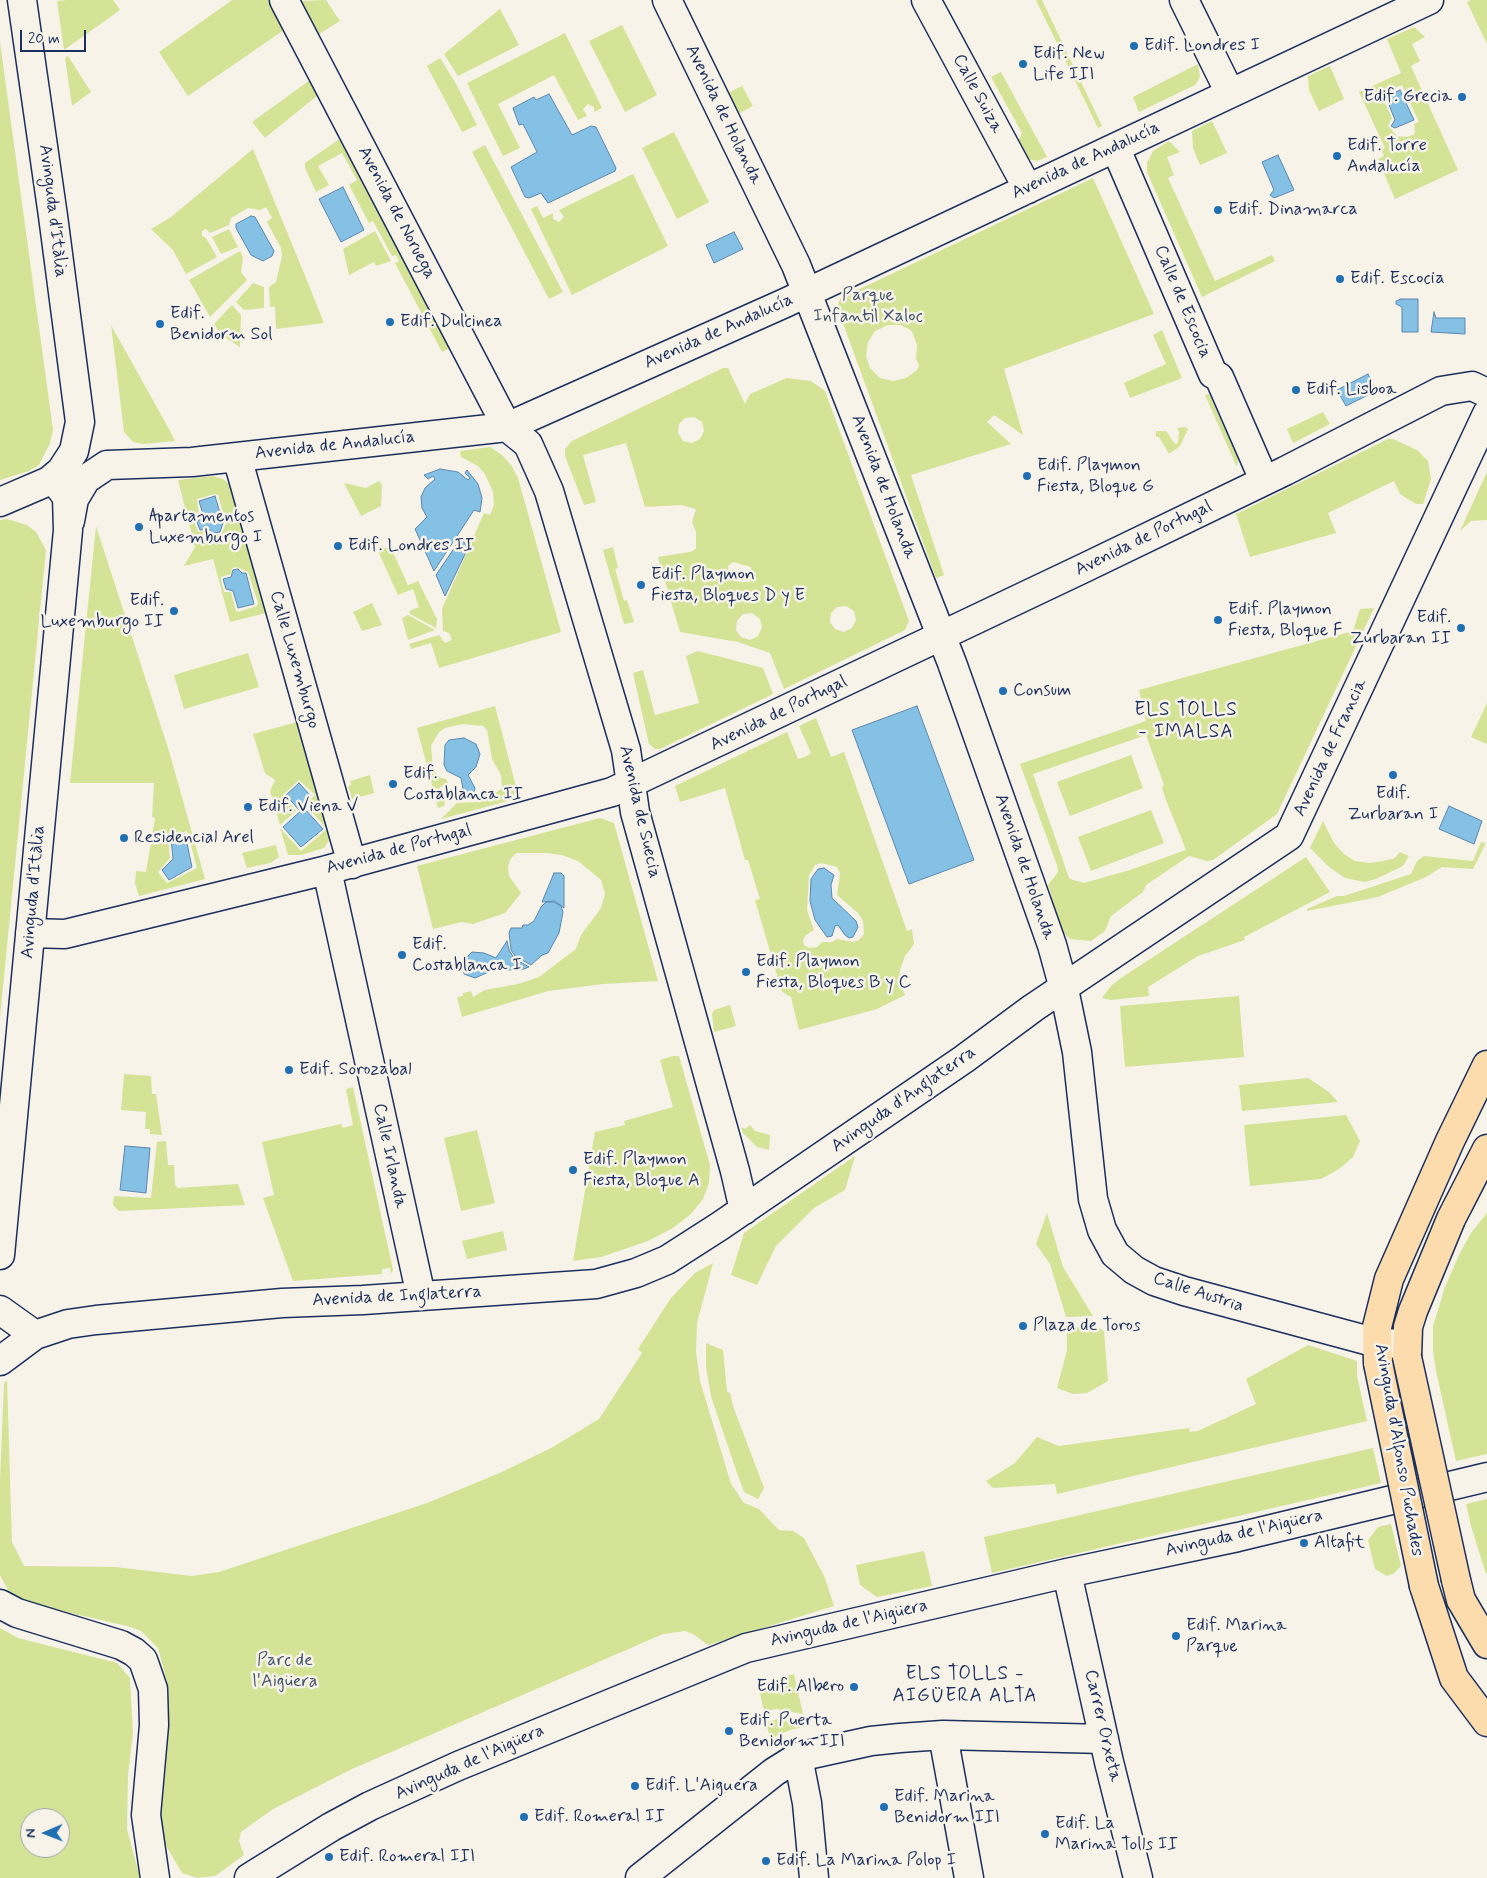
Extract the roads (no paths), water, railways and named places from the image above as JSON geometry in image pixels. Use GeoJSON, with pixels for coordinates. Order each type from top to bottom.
{"type":"FeatureCollection","features":[{"type":"Feature","properties":{"kind":"main road","name":"Avinguda d'Alfonso Puchades"},"geometry":{"type":"LineString","coordinates":[[1487,1065],[1419,1208],[1389,1279],[1380,1312],[1378,1353],[1424,1586],[1454,1678],[1487,1722]]}},
{"type":"Feature","properties":{"kind":"main road"},"geometry":{"type":"LineString","coordinates":[[1471,1099],[1485,1158]]}},
{"type":"Feature","properties":{"kind":"main road","name":"Avinguda d'Alfonso Puchades"},"geometry":{"type":"LineString","coordinates":[[1485,1158],[1452,1219],[1412,1311],[1407,1350],[1461,1600],[1487,1644]]}},
{"type":"Feature","properties":{"kind":"street","name":"Avinguda d'Itàlia"},"geometry":{"type":"LineString","coordinates":[[22,0],[52,206],[80,422]]}},
{"type":"Feature","properties":{"kind":"street","name":"Avenida de Noruega"},"geometry":{"type":"LineString","coordinates":[[284,0],[507,427]]}},
{"type":"Feature","properties":{"kind":"street","name":"Avenida de Holanda"},"geometry":{"type":"LineString","coordinates":[[668,0],[796,264],[942,636],[1052,945],[1064,989]]}},
{"type":"Feature","properties":{"kind":"street","name":"Calle Suiza"},"geometry":{"type":"LineString","coordinates":[[926,0],[1028,189]]}},
{"type":"Feature","properties":{"kind":"street"},"geometry":{"type":"LineString","coordinates":[[1184,0],[1230,93]]}},
{"type":"Feature","properties":{"kind":"street","name":"Avenida de Andalucía"},"geometry":{"type":"LineString","coordinates":[[107,465],[192,462],[507,427],[806,292],[1429,0]]}},
{"type":"Feature","properties":{"kind":"street","name":"Calle de Escocia"},"geometry":{"type":"LineString","coordinates":[[1116,148],[1213,374],[1219,377],[1264,480]]}},
{"type":"Feature","properties":{"kind":"street","name":"Avenida de Portugal"},"geometry":{"type":"LineString","coordinates":[[30,933],[64,934],[339,867],[612,792],[942,636],[1264,480],[1441,391],[1472,386],[1487,392]]}},
{"type":"Feature","properties":{"kind":"street","name":"Avenida de Francia"},"geometry":{"type":"LineString","coordinates":[[1064,989],[1289,836],[1487,414]]}},
{"type":"Feature","properties":{"kind":"street"},"geometry":{"type":"LineString","coordinates":[[68,530],[74,499],[86,479],[107,465],[85,436],[80,422]]}},
{"type":"Feature","properties":{"kind":"street"},"geometry":{"type":"LineString","coordinates":[[0,502],[49,481],[61,471],[74,451],[80,422]]}},
{"type":"Feature","properties":{"kind":"street","name":"Avenida de Suecia"},"geometry":{"type":"LineString","coordinates":[[507,427],[528,444],[550,491],[626,750],[635,812],[735,1171],[744,1210]]}},
{"type":"Feature","properties":{"kind":"street","name":"Calle Luxemburgo"},"geometry":{"type":"LineString","coordinates":[[237,457],[339,867]]}},
{"type":"Feature","properties":{"kind":"street"},"geometry":{"type":"LineString","coordinates":[[49,481],[58,485],[67,497],[68,530]]}},
{"type":"Feature","properties":{"kind":"street","name":"Avinguda d'Itàlia"},"geometry":{"type":"LineString","coordinates":[[0,1255],[68,530]]}},
{"type":"Feature","properties":{"kind":"street","name":"Calle Irlanda"},"geometry":{"type":"LineString","coordinates":[[339,867],[421,1296]]}},
{"type":"Feature","properties":{"kind":"street","name":"Avinguda d'Anglaterra"},"geometry":{"type":"LineString","coordinates":[[744,1210],[964,1059],[1032,1008],[1064,989]]}},
{"type":"Feature","properties":{"kind":"street","name":"Calle Austria"},"geometry":{"type":"LineString","coordinates":[[1064,989],[1078,1052],[1093,1199],[1102,1230],[1115,1254],[1134,1270],[1154,1281],[1184,1291],[1378,1353],[1407,1350]]}},
{"type":"Feature","properties":{"kind":"street","name":"Avenida de Inglaterra"},"geometry":{"type":"LineString","coordinates":[[35,1335],[68,1324],[96,1320],[282,1303],[596,1284],[636,1273],[667,1260],[744,1210]]}},
{"type":"Feature","properties":{"kind":"street"},"geometry":{"type":"LineString","coordinates":[[0,1310],[35,1335],[0,1361]]}},
{"type":"Feature","properties":{"kind":"street","name":"Avinguda de l'Aigüera"},"geometry":{"type":"LineString","coordinates":[[250,1878],[331,1827],[370,1806],[467,1762],[737,1651],[1067,1572],[1238,1538],[1487,1477]]}},
{"type":"Feature","properties":{"kind":"street","name":"Carrer Orxeta"},"geometry":{"type":"LineString","coordinates":[[1067,1572],[1104,1739],[1138,1878]]}},
{"type":"Feature","properties":{"kind":"street"},"geometry":{"type":"LineString","coordinates":[[0,1604],[17,1613],[122,1645],[143,1660],[153,1689],[154,1725],[146,1815],[155,1878]]}},
{"type":"Feature","properties":{"kind":"street"},"geometry":{"type":"LineString","coordinates":[[943,1735],[969,1878]]}},
{"type":"Feature","properties":{"kind":"street"},"geometry":{"type":"LineString","coordinates":[[640,1878],[768,1776],[798,1757],[872,1741],[943,1735],[1104,1739]]}},
{"type":"Feature","properties":{"kind":"street"},"geometry":{"type":"LineString","coordinates":[[798,1757],[807,1803],[814,1878]]}},
{"type":"Feature","properties":{"kind":"street"},"geometry":{"type":"LineString","coordinates":[[152,1850],[170,1878]]}},
{"type":"Feature","properties":{"kind":"water"},"geometry":{"type":"Polygon","coordinates":[[[1400,90],[1414,120],[1395,128],[1391,126],[1395,120],[1386,97],[1400,90]]]}},
{"type":"Feature","properties":{"kind":"water"},"geometry":{"type":"Polygon","coordinates":[[[549,94],[572,135],[591,126],[596,127],[616,168],[615,171],[548,203],[541,193],[529,198],[525,197],[511,167],[537,152],[523,124],[519,125],[513,108],[534,97],[536,100],[549,94]]]}},
{"type":"Feature","properties":{"kind":"water"},"geometry":{"type":"Polygon","coordinates":[[[1278,155],[1294,190],[1274,198],[1270,195],[1274,190],[1262,162],[1278,155]]]}},
{"type":"Feature","properties":{"kind":"water"},"geometry":{"type":"Polygon","coordinates":[[[343,187],[364,230],[341,242],[319,199],[343,187]]]}},
{"type":"Feature","properties":{"kind":"water"},"geometry":{"type":"Polygon","coordinates":[[[251,216],[255,217],[274,251],[272,256],[263,261],[251,255],[236,228],[236,224],[251,216]]]}},
{"type":"Feature","properties":{"kind":"water"},"geometry":{"type":"Polygon","coordinates":[[[734,232],[743,249],[714,263],[706,245],[734,232]]]}},
{"type":"Feature","properties":{"kind":"water"},"geometry":{"type":"Polygon","coordinates":[[[1401,299],[1418,299],[1418,332],[1402,332],[1402,307],[1396,304],[1396,301],[1401,299]]]}},
{"type":"Feature","properties":{"kind":"water"},"geometry":{"type":"Polygon","coordinates":[[[1434,312],[1436,318],[1465,318],[1465,334],[1431,332],[1434,312]]]}},
{"type":"Feature","properties":{"kind":"water"},"geometry":{"type":"Polygon","coordinates":[[[1368,374],[1376,391],[1346,406],[1337,390],[1368,374]]]}},
{"type":"Feature","properties":{"kind":"water"},"geometry":{"type":"Polygon","coordinates":[[[440,469],[458,472],[468,480],[470,478],[465,473],[467,470],[478,484],[482,498],[480,512],[474,510],[434,571],[415,529],[427,517],[422,508],[421,497],[425,488],[435,479],[433,476],[428,479],[424,475],[440,469]]]}},
{"type":"Feature","properties":{"kind":"water"},"geometry":{"type":"Polygon","coordinates":[[[215,496],[223,523],[220,532],[214,533],[208,529],[200,530],[197,522],[203,514],[199,501],[215,496]]]}},
{"type":"Feature","properties":{"kind":"water"},"geometry":{"type":"Polygon","coordinates":[[[461,538],[468,548],[445,596],[436,575],[461,538]]]}},
{"type":"Feature","properties":{"kind":"water"},"geometry":{"type":"Polygon","coordinates":[[[238,569],[242,573],[246,573],[254,604],[238,608],[233,591],[226,589],[223,579],[231,577],[233,570],[238,569]]]}},
{"type":"Feature","properties":{"kind":"water"},"geometry":{"type":"Polygon","coordinates":[[[917,706],[974,860],[909,884],[852,730],[917,706]]]}},
{"type":"Feature","properties":{"kind":"water"},"geometry":{"type":"Polygon","coordinates":[[[464,738],[476,744],[480,754],[476,767],[468,775],[475,788],[474,792],[470,794],[463,789],[461,778],[447,771],[444,765],[445,745],[449,740],[464,738]]]}},
{"type":"Feature","properties":{"kind":"water"},"geometry":{"type":"Polygon","coordinates":[[[299,783],[311,796],[301,804],[303,807],[299,810],[286,795],[299,783]]]}},
{"type":"Feature","properties":{"kind":"water"},"geometry":{"type":"Polygon","coordinates":[[[1449,806],[1482,821],[1474,844],[1439,829],[1449,806]]]}},
{"type":"Feature","properties":{"kind":"water"},"geometry":{"type":"Polygon","coordinates":[[[304,808],[323,829],[301,847],[283,827],[304,808]]]}},
{"type":"Feature","properties":{"kind":"water"},"geometry":{"type":"Polygon","coordinates":[[[185,834],[192,867],[169,880],[162,870],[173,859],[171,838],[185,834]]]}},
{"type":"Feature","properties":{"kind":"water"},"geometry":{"type":"Polygon","coordinates":[[[824,868],[834,875],[831,885],[832,898],[856,921],[858,927],[853,937],[849,938],[845,935],[838,925],[835,926],[832,936],[827,937],[815,920],[810,901],[811,879],[818,869],[824,868]]]}},
{"type":"Feature","properties":{"kind":"water"},"geometry":{"type":"Polygon","coordinates":[[[554,873],[561,873],[564,876],[564,908],[555,901],[542,902],[554,873]]]}},
{"type":"Feature","properties":{"kind":"water"},"geometry":{"type":"Polygon","coordinates":[[[546,902],[554,902],[561,906],[563,912],[559,933],[548,953],[542,955],[531,965],[515,956],[511,950],[509,933],[511,928],[522,928],[523,925],[528,925],[534,921],[541,907],[546,902]]]}},
{"type":"Feature","properties":{"kind":"water"},"geometry":{"type":"Polygon","coordinates":[[[507,941],[509,950],[514,958],[529,967],[521,970],[493,970],[475,978],[464,974],[462,962],[472,952],[484,953],[496,958],[507,941]]]}},
{"type":"Feature","properties":{"kind":"water"},"geometry":{"type":"Polygon","coordinates":[[[125,1146],[150,1148],[146,1193],[120,1190],[125,1146]]]}},
{"type":"Feature","properties":{"kind":"place","name":"Edif. Londres I"},"geometry":{"type":"Point","coordinates":[1134,46]}},
{"type":"Feature","properties":{"kind":"place","name":"Edif. New Life III"},"geometry":{"type":"Point","coordinates":[1023,64]}},
{"type":"Feature","properties":{"kind":"place","name":"Edif. Grecia"},"geometry":{"type":"Point","coordinates":[1462,97]}},
{"type":"Feature","properties":{"kind":"place","name":"Edif. Torre Andalucía"},"geometry":{"type":"Point","coordinates":[1337,156]}},
{"type":"Feature","properties":{"kind":"place","name":"Edif. Dinamarca"},"geometry":{"type":"Point","coordinates":[1218,210]}},
{"type":"Feature","properties":{"kind":"place","name":"Edif. Escocia"},"geometry":{"type":"Point","coordinates":[1340,279]}},
{"type":"Feature","properties":{"kind":"place","name":"Edif. Dulcinea"},"geometry":{"type":"Point","coordinates":[390,322]}},
{"type":"Feature","properties":{"kind":"place","name":"Edif. Benidorm Sol"},"geometry":{"type":"Point","coordinates":[160,324]}},
{"type":"Feature","properties":{"kind":"place","name":"Edif. Lisboa"},"geometry":{"type":"Point","coordinates":[1296,390]}},
{"type":"Feature","properties":{"kind":"place","name":"Edif. Playmon Fiesta, Bloque G"},"geometry":{"type":"Point","coordinates":[1027,476]}},
{"type":"Feature","properties":{"kind":"place","name":"Apartamentos Luxemburgo I"},"geometry":{"type":"Point","coordinates":[139,527]}},
{"type":"Feature","properties":{"kind":"place","name":"Edif. Londres II"},"geometry":{"type":"Point","coordinates":[338,546]}},
{"type":"Feature","properties":{"kind":"place","name":"Edif. Playmon Fiesta, Bloques D y E"},"geometry":{"type":"Point","coordinates":[641,585]}},
{"type":"Feature","properties":{"kind":"place","name":"Edif. Luxemburgo II"},"geometry":{"type":"Point","coordinates":[174,611]}},
{"type":"Feature","properties":{"kind":"place","name":"Edif. Playmon Fiesta, Bloque F"},"geometry":{"type":"Point","coordinates":[1218,620]}},
{"type":"Feature","properties":{"kind":"place","name":"Edif. Zurbaran II"},"geometry":{"type":"Point","coordinates":[1461,628]}},
{"type":"Feature","properties":{"kind":"place","name":"Consum"},"geometry":{"type":"Point","coordinates":[1003,691]}},
{"type":"Feature","properties":{"kind":"place","name":"Edif. Zurbaran I"},"geometry":{"type":"Point","coordinates":[1393,775]}},
{"type":"Feature","properties":{"kind":"place","name":"Edif. Costablanca II"},"geometry":{"type":"Point","coordinates":[393,784]}},
{"type":"Feature","properties":{"kind":"place","name":"Edif. Viena V"},"geometry":{"type":"Point","coordinates":[248,807]}},
{"type":"Feature","properties":{"kind":"place","name":"Residencial Arel"},"geometry":{"type":"Point","coordinates":[124,838]}},
{"type":"Feature","properties":{"kind":"place","name":"Edif. Costablanca I"},"geometry":{"type":"Point","coordinates":[402,955]}},
{"type":"Feature","properties":{"kind":"place","name":"Edif. Playmon Fiesta, Bloques B y C"},"geometry":{"type":"Point","coordinates":[746,972]}},
{"type":"Feature","properties":{"kind":"place","name":"Edif. Sorozabal"},"geometry":{"type":"Point","coordinates":[289,1070]}},
{"type":"Feature","properties":{"kind":"place","name":"Edif. Playmon Fiesta, Bloque A"},"geometry":{"type":"Point","coordinates":[573,1170]}},
{"type":"Feature","properties":{"kind":"place","name":"Plaza de Toros"},"geometry":{"type":"Point","coordinates":[1023,1326]}},
{"type":"Feature","properties":{"kind":"place","name":"Altafit"},"geometry":{"type":"Point","coordinates":[1304,1543]}},
{"type":"Feature","properties":{"kind":"place","name":"Edif. Marina Parque"},"geometry":{"type":"Point","coordinates":[1176,1636]}},
{"type":"Feature","properties":{"kind":"place","name":"Edif. Albero"},"geometry":{"type":"Point","coordinates":[854,1687]}},
{"type":"Feature","properties":{"kind":"place","name":"Edif. Puerta Benidorm III"},"geometry":{"type":"Point","coordinates":[729,1731]}},
{"type":"Feature","properties":{"kind":"place","name":"Edif. L'Aiguera"},"geometry":{"type":"Point","coordinates":[635,1786]}},
{"type":"Feature","properties":{"kind":"place","name":"Edif. Marina Benidorm III"},"geometry":{"type":"Point","coordinates":[884,1807]}},
{"type":"Feature","properties":{"kind":"place","name":"Edif. Romeral II"},"geometry":{"type":"Point","coordinates":[524,1817]}},
{"type":"Feature","properties":{"kind":"place","name":"Edif. La Marina Tolls II"},"geometry":{"type":"Point","coordinates":[1045,1834]}},
{"type":"Feature","properties":{"kind":"place","name":"Edif. Romeral III"},"geometry":{"type":"Point","coordinates":[329,1857]}},
{"type":"Feature","properties":{"kind":"place","name":"Edif. La Marina Polop I"},"geometry":{"type":"Point","coordinates":[766,1861]}},
{"type":"Feature","properties":{"kind":"district","name":"ELS TOLLS - IMALSA"},"geometry":{"type":"Point","coordinates":[1186,722]}},
{"type":"Feature","properties":{"kind":"district","name":"ELS TOLLS - AIGÜERA ALTA"},"geometry":{"type":"Point","coordinates":[965,1686]}},
{"type":"Feature","properties":{"kind":"park label","name":"Parque Infantil Xaloc"},"geometry":{"type":"Point","coordinates":[868,306]}},
{"type":"Feature","properties":{"kind":"park label","name":"Parc de l'Aigüera"},"geometry":{"type":"Point","coordinates":[285,1671]}}]}
